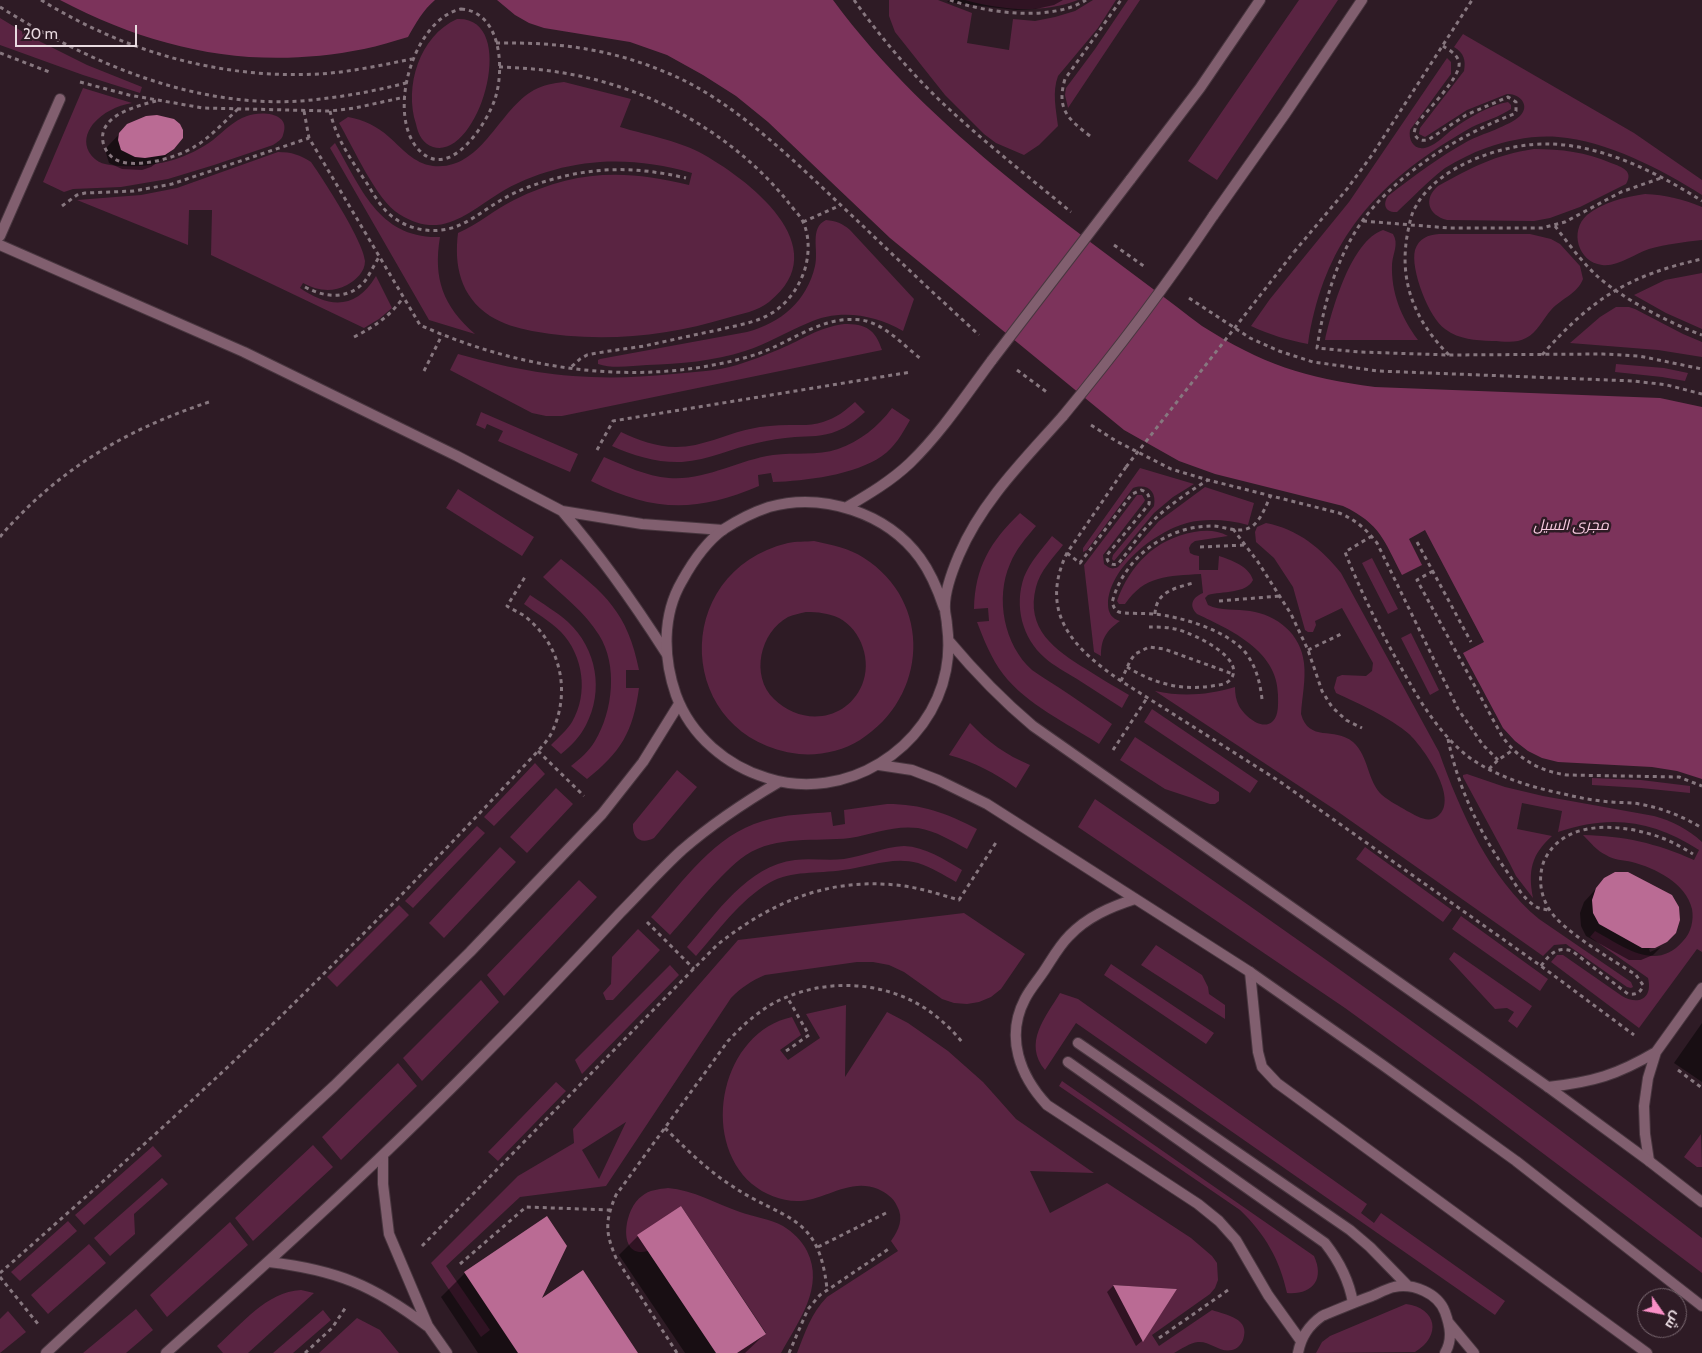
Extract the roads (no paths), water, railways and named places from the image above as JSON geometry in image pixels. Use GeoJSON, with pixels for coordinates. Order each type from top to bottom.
{"type":"FeatureCollection","features":[{"type":"Feature","properties":{"kind":"street"},"geometry":{"type":"LineString","coordinates":[[847,508],[876,490],[910,463],[944,424],[1200,88],[1260,0]]}},
{"type":"Feature","properties":{"kind":"street"},"geometry":{"type":"LineString","coordinates":[[944,608],[959,556],[970,532],[984,509],[1000,487],[1103,368],[1141,319],[1285,114],[1362,0]]}},
{"type":"Feature","properties":{"kind":"street"},"geometry":{"type":"LineString","coordinates":[[0,236],[60,99]]}},
{"type":"Feature","properties":{"kind":"street"},"geometry":{"type":"LineString","coordinates":[[0,245],[244,352],[448,452],[562,511],[642,524],[723,530]]}},
{"type":"Feature","properties":{"kind":"street"},"geometry":{"type":"LineString","coordinates":[[795,502],[822,503],[847,508],[874,518],[898,535],[912,548],[934,580],[944,608],[948,641],[946,670],[937,699],[922,725],[903,747],[879,765],[848,779],[813,785],[779,782],[748,772],[720,755],[697,732],[679,704],[670,679],[666,653],[671,607],[679,585],[705,546],[723,530],[745,517],[769,507],[795,502]]}},
{"type":"Feature","properties":{"kind":"street"},"geometry":{"type":"LineString","coordinates":[[562,511],[618,579],[666,653]]}},
{"type":"Feature","properties":{"kind":"street"},"geometry":{"type":"LineString","coordinates":[[948,641],[1003,701],[1033,726],[1548,1087],[1649,1160],[1702,1202]]}},
{"type":"Feature","properties":{"kind":"street"},"geometry":{"type":"LineString","coordinates":[[46,1353],[334,1086],[470,952],[602,814],[643,762],[679,704]]}},
{"type":"Feature","properties":{"kind":"street"},"geometry":{"type":"LineString","coordinates":[[879,765],[912,770],[938,780],[987,804],[1250,972],[1516,1161],[1702,1306]]}},
{"type":"Feature","properties":{"kind":"street"},"geometry":{"type":"LineString","coordinates":[[166,1353],[269,1262],[383,1156],[496,1044],[655,875],[684,849],[745,802],[779,782]]}},
{"type":"Feature","properties":{"kind":"street"},"geometry":{"type":"LineString","coordinates":[[1135,899],[1099,913],[1068,937],[1024,1000],[1018,1019],[1016,1038],[1018,1057],[1024,1075],[1034,1091],[1047,1105],[1198,1204],[1219,1221],[1236,1240],[1268,1295],[1301,1340]]}},
{"type":"Feature","properties":{"kind":"street"},"geometry":{"type":"LineString","coordinates":[[1250,972],[1258,1052],[1262,1067],[1277,1083],[1647,1353]]}},
{"type":"Feature","properties":{"kind":"street"},"geometry":{"type":"LineString","coordinates":[[1649,1160],[1645,1134],[1644,1106],[1648,1078],[1656,1052],[1702,988]]}},
{"type":"Feature","properties":{"kind":"street"},"geometry":{"type":"LineString","coordinates":[[1078,1043],[1350,1230],[1370,1247],[1408,1286]]}},
{"type":"Feature","properties":{"kind":"street"},"geometry":{"type":"LineString","coordinates":[[1548,1087],[1605,1078],[1631,1067],[1656,1052]]}},
{"type":"Feature","properties":{"kind":"street"},"geometry":{"type":"LineString","coordinates":[[1068,1062],[1325,1243],[1336,1256],[1344,1271],[1353,1303]]}},
{"type":"Feature","properties":{"kind":"street"},"geometry":{"type":"LineString","coordinates":[[383,1156],[383,1184],[388,1234],[428,1326],[447,1353]]}},
{"type":"Feature","properties":{"kind":"street"},"geometry":{"type":"LineString","coordinates":[[269,1262],[304,1266],[353,1281],[401,1305],[428,1326]]}},
{"type":"Feature","properties":{"kind":"street"},"geometry":{"type":"LineString","coordinates":[[1298,1353],[1301,1340],[1306,1331],[1318,1320],[1353,1303],[1394,1287],[1408,1286],[1422,1289],[1444,1308],[1449,1323],[1450,1336],[1445,1353]]}},
{"type":"Feature","properties":{"kind":"street"},"geometry":{"type":"LineString","coordinates":[[1449,1323],[1474,1353]]}},
{"type":"Feature","properties":{"kind":"water"},"geometry":{"type":"Polygon","coordinates":[[[60,0],[435,0],[423,12],[408,37],[364,49],[284,58],[245,57],[170,44],[97,18],[60,0]]]}},
{"type":"Feature","properties":{"kind":"water","name":"مجرى السيل"},"geometry":{"type":"Polygon","coordinates":[[[497,0],[833,0],[872,48],[914,93],[959,136],[1006,176],[1202,326],[1265,360],[1305,374],[1375,387],[1660,398],[1702,407],[1702,779],[1677,771],[1652,767],[1558,762],[1542,758],[1528,751],[1503,728],[1463,653],[1484,642],[1425,530],[1409,539],[1422,565],[1402,575],[1380,534],[1366,520],[1343,506],[1215,474],[1179,461],[1124,430],[890,238],[768,122],[736,96],[667,55],[630,42],[544,28],[529,23],[515,15],[497,0]]]}}]}
